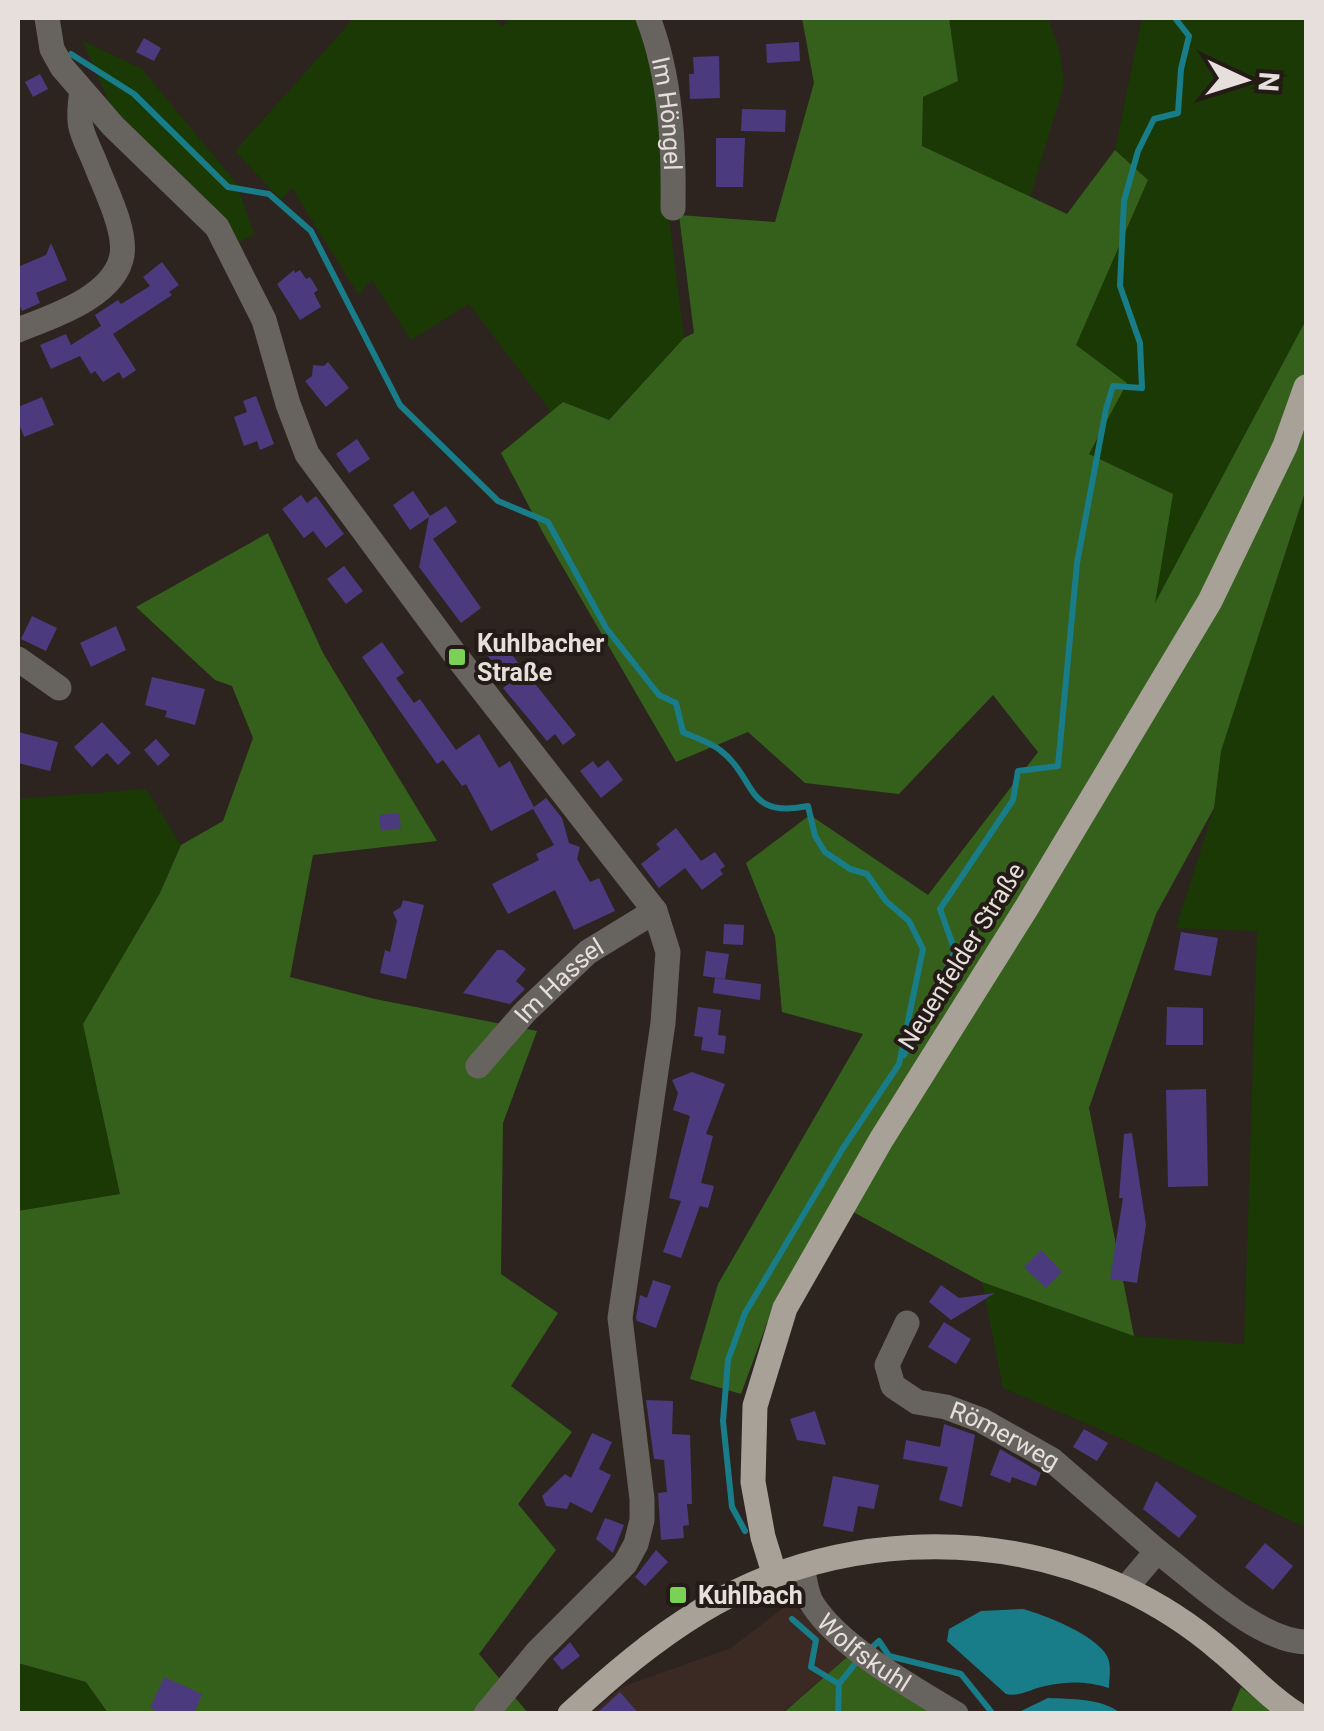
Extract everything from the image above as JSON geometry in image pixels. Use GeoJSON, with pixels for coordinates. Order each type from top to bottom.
{"type":"FeatureCollection","features":[{"type":"Feature","properties":{"kind":"main road","name":"Neuenfelder Straße"},"geometry":{"type":"LineString","coordinates":[[775,1576],[752,1482],[755,1406],[785,1308],[881,1140],[1027,908],[1210,601],[1285,446],[1306,387]]}},
{"type":"Feature","properties":{"kind":"main road"},"geometry":{"type":"LineString","coordinates":[[570,1714],[618,1670],[702,1611],[775,1576],[890,1548],[975,1546],[1054,1563],[1124,1588],[1217,1647],[1296,1714]]}},
{"type":"Feature","properties":{"kind":"street"},"geometry":{"type":"LineString","coordinates":[[47,18],[52,49],[82,91],[112,126],[216,227],[264,320],[306,454],[654,911],[668,952],[663,1023],[620,1318],[642,1520],[636,1544],[625,1564],[538,1651],[486,1714]]}},
{"type":"Feature","properties":{"kind":"street","name":"Im Höngel"},"geometry":{"type":"LineString","coordinates":[[648,18],[674,144],[673,208]]}},
{"type":"Feature","properties":{"kind":"street"},"geometry":{"type":"LineString","coordinates":[[18,330],[74,308],[105,286],[122,256],[117,218],[77,120],[82,91]]}},
{"type":"Feature","properties":{"kind":"street"},"geometry":{"type":"LineString","coordinates":[[18,659],[59,688]]}},
{"type":"Feature","properties":{"kind":"street","name":"Im Hassel"},"geometry":{"type":"LineString","coordinates":[[478,1066],[525,1012],[588,952],[654,911]]}},
{"type":"Feature","properties":{"kind":"street","name":"Römerweg"},"geometry":{"type":"LineString","coordinates":[[907,1323],[887,1365],[892,1386],[917,1402],[946,1406],[981,1420],[1052,1460],[1157,1550]]}},
{"type":"Feature","properties":{"kind":"street"},"geometry":{"type":"LineString","coordinates":[[1124,1588],[1157,1550],[1254,1623],[1287,1641],[1306,1642]]}},
{"type":"Feature","properties":{"kind":"street","name":"Wolfskuhl"},"geometry":{"type":"LineString","coordinates":[[802,1568],[811,1603],[840,1636],[956,1714]]}},
{"type":"Feature","properties":{"kind":"shaded area"},"geometry":{"type":"Polygon","coordinates":[[[790,1603],[854,1651],[782,1713],[591,1714],[622,1687],[731,1648],[790,1603]]]}},
{"type":"Feature","properties":{"kind":"green space"},"geometry":{"type":"Polygon","coordinates":[[[354,18],[491,18],[503,26],[510,18],[639,18],[667,139],[669,217],[684,338],[608,420],[563,402],[551,412],[469,304],[411,340],[372,280],[358,294],[292,188],[281,200],[235,151],[354,18]]]}},
{"type":"Feature","properties":{"kind":"green space"},"geometry":{"type":"Polygon","coordinates":[[[802,18],[949,18],[958,81],[923,97],[922,146],[1067,214],[1115,150],[1148,180],[1076,345],[1127,383],[1089,454],[1173,494],[1155,603],[1306,320],[1306,489],[1221,751],[1214,808],[1156,914],[1089,1108],[1134,1336],[982,1282],[833,1201],[767,1323],[741,1394],[690,1379],[718,1284],[863,1034],[782,1012],[775,936],[746,863],[810,815],[928,895],[1038,752],[993,695],[899,794],[805,783],[748,732],[676,762],[501,453],[563,402],[609,420],[684,338],[694,333],[679,215],[775,222],[814,83],[802,18]]]}},
{"type":"Feature","properties":{"kind":"green space"},"geometry":{"type":"Polygon","coordinates":[[[949,18],[1048,18],[1060,53],[1064,85],[1030,197],[922,146],[923,97],[958,81],[949,18]]]}},
{"type":"Feature","properties":{"kind":"green space"},"geometry":{"type":"Polygon","coordinates":[[[1142,18],[1306,18],[1306,320],[1154,607],[1089,454],[1076,345],[1148,180],[1115,150],[1142,18]]]}},
{"type":"Feature","properties":{"kind":"green space"},"geometry":{"type":"Polygon","coordinates":[[[83,41],[142,69],[237,184],[254,234],[238,243],[117,122],[83,41]]]}},
{"type":"Feature","properties":{"kind":"green space"},"geometry":{"type":"Polygon","coordinates":[[[1306,489],[1306,1528],[1134,1444],[1003,1388],[982,1282],[1134,1336],[1244,1344],[1257,931],[1176,928],[1214,808],[1221,751],[1306,489]]]}},
{"type":"Feature","properties":{"kind":"green space"},"geometry":{"type":"Polygon","coordinates":[[[268,533],[323,653],[437,841],[313,855],[290,977],[375,999],[537,1031],[503,1123],[501,1274],[558,1313],[511,1386],[572,1432],[518,1504],[556,1550],[479,1654],[528,1713],[108,1713],[86,1682],[18,1663],[18,1211],[120,1194],[83,1024],[160,893],[181,845],[223,821],[253,738],[232,686],[215,680],[136,607],[268,533]]]}},
{"type":"Feature","properties":{"kind":"green space"},"geometry":{"type":"Polygon","coordinates":[[[146,789],[181,845],[160,893],[83,1024],[120,1194],[18,1211],[18,799],[146,789]]]}},
{"type":"Feature","properties":{"kind":"green space"},"geometry":{"type":"Polygon","coordinates":[[[854,1651],[939,1714],[782,1714],[854,1651]]]}},
{"type":"Feature","properties":{"kind":"green space"},"geometry":{"type":"Polygon","coordinates":[[[18,1663],[86,1682],[108,1713],[18,1713],[18,1663]]]}},
{"type":"Feature","properties":{"kind":"green space"},"geometry":{"type":"Polygon","coordinates":[[[1241,1687],[1274,1713],[1230,1714],[1241,1687]]]}},
{"type":"Feature","properties":{"kind":"water"},"geometry":{"type":"Polygon","coordinates":[[[1023,1609],[1069,1627],[1101,1648],[1109,1664],[1109,1688],[1069,1683],[1006,1694],[947,1641],[949,1629],[981,1611],[1023,1609]]]}},
{"type":"Feature","properties":{"kind":"water"},"geometry":{"type":"Polygon","coordinates":[[[1048,1698],[1095,1702],[1120,1713],[1017,1713],[1048,1698]]]}},
{"type":"Feature","properties":{"kind":"building"},"geometry":{"type":"Polygon","coordinates":[[[144,38],[161,48],[154,61],[136,52],[144,38]]]}},
{"type":"Feature","properties":{"kind":"building"},"geometry":{"type":"Polygon","coordinates":[[[799,42],[800,61],[767,63],[766,44],[799,42]]]}},
{"type":"Feature","properties":{"kind":"building"},"geometry":{"type":"Polygon","coordinates":[[[719,56],[720,98],[690,99],[693,57],[719,56]]]}},
{"type":"Feature","properties":{"kind":"building"},"geometry":{"type":"Polygon","coordinates":[[[40,74],[48,89],[33,97],[25,82],[40,74]]]}},
{"type":"Feature","properties":{"kind":"building"},"geometry":{"type":"Polygon","coordinates":[[[742,109],[786,110],[785,132],[741,131],[742,109]]]}},
{"type":"Feature","properties":{"kind":"building"},"geometry":{"type":"Polygon","coordinates":[[[716,138],[745,138],[743,187],[716,187],[716,138]]]}},
{"type":"Feature","properties":{"kind":"building"},"geometry":{"type":"Polygon","coordinates":[[[51,243],[67,280],[36,293],[40,303],[22,311],[18,301],[18,267],[46,255],[51,243]]]}},
{"type":"Feature","properties":{"kind":"building"},"geometry":{"type":"Polygon","coordinates":[[[162,262],[179,285],[169,292],[172,295],[113,334],[136,370],[123,379],[119,372],[103,382],[95,371],[91,374],[80,356],[51,369],[40,345],[66,334],[71,345],[101,326],[95,315],[150,286],[143,277],[162,262]]]}},
{"type":"Feature","properties":{"kind":"building"},"geometry":{"type":"Polygon","coordinates":[[[294,270],[300,270],[306,279],[310,277],[318,290],[314,293],[321,307],[300,320],[277,284],[294,270]]]}},
{"type":"Feature","properties":{"kind":"building"},"geometry":{"type":"Polygon","coordinates":[[[328,362],[349,388],[326,407],[305,381],[312,376],[313,365],[324,366],[328,362]]]}},
{"type":"Feature","properties":{"kind":"building"},"geometry":{"type":"Polygon","coordinates":[[[256,396],[274,444],[260,450],[257,441],[244,446],[234,417],[247,412],[243,401],[256,396]]]}},
{"type":"Feature","properties":{"kind":"building"},"geometry":{"type":"Polygon","coordinates":[[[42,397],[54,425],[24,437],[18,407],[42,397]]]}},
{"type":"Feature","properties":{"kind":"building"},"geometry":{"type":"Polygon","coordinates":[[[357,439],[370,459],[349,473],[336,454],[357,439]]]}},
{"type":"Feature","properties":{"kind":"building"},"geometry":{"type":"Polygon","coordinates":[[[413,491],[430,516],[446,506],[457,522],[433,539],[481,608],[461,623],[419,567],[429,517],[410,530],[393,505],[413,491]]]}},
{"type":"Feature","properties":{"kind":"building"},"geometry":{"type":"Polygon","coordinates":[[[301,495],[307,503],[316,496],[344,534],[326,548],[313,531],[304,538],[282,509],[301,495]]]}},
{"type":"Feature","properties":{"kind":"building"},"geometry":{"type":"Polygon","coordinates":[[[344,566],[363,591],[346,604],[327,579],[344,566]]]}},
{"type":"Feature","properties":{"kind":"building"},"geometry":{"type":"Polygon","coordinates":[[[32,616],[57,628],[46,651],[21,639],[32,616]]]}},
{"type":"Feature","properties":{"kind":"building"},"geometry":{"type":"Polygon","coordinates":[[[116,626],[126,650],[91,667],[80,643],[116,626]]]}},
{"type":"Feature","properties":{"kind":"building"},"geometry":{"type":"Polygon","coordinates":[[[505,637],[516,651],[512,655],[576,735],[563,745],[555,734],[547,741],[503,688],[508,684],[485,652],[505,637]]]}},
{"type":"Feature","properties":{"kind":"building"},"geometry":{"type":"Polygon","coordinates":[[[382,642],[404,673],[396,678],[414,703],[420,699],[456,750],[479,734],[499,768],[510,761],[534,807],[546,798],[562,818],[569,843],[580,847],[577,859],[590,882],[599,878],[615,911],[574,930],[555,890],[508,914],[492,884],[539,860],[536,854],[554,845],[533,809],[491,831],[466,784],[462,786],[443,760],[437,764],[362,657],[382,642]]]}},
{"type":"Feature","properties":{"kind":"building"},"geometry":{"type":"Polygon","coordinates":[[[152,677],[205,689],[195,725],[165,717],[167,711],[145,705],[152,677]]]}},
{"type":"Feature","properties":{"kind":"building"},"geometry":{"type":"Polygon","coordinates":[[[102,722],[131,753],[118,765],[107,753],[92,767],[74,747],[102,722]]]}},
{"type":"Feature","properties":{"kind":"building"},"geometry":{"type":"Polygon","coordinates":[[[18,732],[58,742],[50,771],[18,763],[18,732]]]}},
{"type":"Feature","properties":{"kind":"building"},"geometry":{"type":"Polygon","coordinates":[[[156,739],[170,755],[158,766],[144,750],[156,739]]]}},
{"type":"Feature","properties":{"kind":"building"},"geometry":{"type":"Polygon","coordinates":[[[608,760],[623,780],[601,798],[580,771],[593,761],[598,768],[608,760]]]}},
{"type":"Feature","properties":{"kind":"building"},"geometry":{"type":"Polygon","coordinates":[[[399,813],[401,828],[381,831],[379,815],[399,813]]]}},
{"type":"Feature","properties":{"kind":"building"},"geometry":{"type":"Polygon","coordinates":[[[676,828],[701,861],[715,852],[725,866],[720,870],[723,874],[702,890],[685,868],[659,888],[641,864],[660,849],[656,844],[676,828]]]}},
{"type":"Feature","properties":{"kind":"building"},"geometry":{"type":"Polygon","coordinates":[[[403,900],[424,905],[406,979],[380,973],[397,921],[393,912],[403,900]]]}},
{"type":"Feature","properties":{"kind":"building"},"geometry":{"type":"Polygon","coordinates":[[[724,924],[744,925],[743,945],[723,944],[724,924]]]}},
{"type":"Feature","properties":{"kind":"building"},"geometry":{"type":"Polygon","coordinates":[[[1181,932],[1218,938],[1211,976],[1174,970],[1181,932]]]}},
{"type":"Feature","properties":{"kind":"building"},"geometry":{"type":"Polygon","coordinates":[[[497,950],[503,950],[526,969],[516,981],[525,989],[510,1004],[463,993],[497,950]]]}},
{"type":"Feature","properties":{"kind":"building"},"geometry":{"type":"Polygon","coordinates":[[[706,951],[729,954],[725,979],[703,976],[706,951]]]}},
{"type":"Feature","properties":{"kind":"building"},"geometry":{"type":"Polygon","coordinates":[[[715,978],[761,984],[760,1000],[713,993],[715,978]]]}},
{"type":"Feature","properties":{"kind":"building"},"geometry":{"type":"Polygon","coordinates":[[[698,1007],[721,1010],[718,1035],[726,1036],[724,1054],[701,1050],[703,1037],[694,1036],[698,1007]]]}},
{"type":"Feature","properties":{"kind":"building"},"geometry":{"type":"Polygon","coordinates":[[[1167,1007],[1203,1008],[1203,1045],[1166,1045],[1167,1007]]]}},
{"type":"Feature","properties":{"kind":"building"},"geometry":{"type":"Polygon","coordinates":[[[692,1072],[725,1084],[706,1134],[713,1136],[701,1183],[714,1186],[708,1208],[700,1206],[681,1258],[663,1252],[681,1201],[669,1198],[690,1116],[673,1110],[678,1093],[672,1080],[692,1072]]]}},
{"type":"Feature","properties":{"kind":"building"},"geometry":{"type":"Polygon","coordinates":[[[1206,1089],[1208,1186],[1168,1187],[1166,1090],[1206,1089]]]}},
{"type":"Feature","properties":{"kind":"building"},"geometry":{"type":"Polygon","coordinates":[[[1132,1133],[1146,1225],[1137,1283],[1110,1279],[1123,1198],[1119,1198],[1124,1134],[1132,1133]]]}},
{"type":"Feature","properties":{"kind":"building"},"geometry":{"type":"Polygon","coordinates":[[[1041,1250],[1062,1272],[1046,1288],[1024,1267],[1041,1250]]]}},
{"type":"Feature","properties":{"kind":"building"},"geometry":{"type":"Polygon","coordinates":[[[653,1280],[671,1286],[656,1328],[636,1318],[640,1295],[647,1298],[653,1280]]]}},
{"type":"Feature","properties":{"kind":"building"},"geometry":{"type":"Polygon","coordinates":[[[941,1285],[959,1298],[995,1293],[951,1320],[929,1302],[941,1285]]]}},
{"type":"Feature","properties":{"kind":"building"},"geometry":{"type":"Polygon","coordinates":[[[944,1322],[971,1339],[956,1364],[928,1347],[944,1322]]]}},
{"type":"Feature","properties":{"kind":"building"},"geometry":{"type":"Polygon","coordinates":[[[646,1400],[673,1401],[672,1434],[690,1435],[692,1504],[687,1504],[689,1525],[683,1526],[684,1538],[661,1540],[658,1493],[667,1492],[664,1460],[654,1459],[646,1400]]]}},
{"type":"Feature","properties":{"kind":"building"},"geometry":{"type":"Polygon","coordinates":[[[815,1411],[826,1445],[797,1440],[790,1419],[815,1411]]]}},
{"type":"Feature","properties":{"kind":"building"},"geometry":{"type":"Polygon","coordinates":[[[944,1424],[975,1435],[962,1507],[939,1500],[948,1467],[903,1459],[906,1440],[940,1447],[944,1424]]]}},
{"type":"Feature","properties":{"kind":"building"},"geometry":{"type":"Polygon","coordinates":[[[1084,1429],[1108,1443],[1097,1461],[1073,1447],[1084,1429]]]}},
{"type":"Feature","properties":{"kind":"building"},"geometry":{"type":"Polygon","coordinates":[[[592,1433],[612,1442],[599,1469],[611,1475],[592,1513],[570,1502],[567,1509],[546,1506],[542,1496],[565,1474],[571,1478],[592,1433]]]}},
{"type":"Feature","properties":{"kind":"building"},"geometry":{"type":"Polygon","coordinates":[[[1000,1449],[1041,1473],[1036,1486],[1012,1477],[1010,1483],[990,1475],[1000,1449]]]}},
{"type":"Feature","properties":{"kind":"building"},"geometry":{"type":"Polygon","coordinates":[[[833,1476],[879,1485],[874,1509],[858,1506],[853,1532],[823,1526],[833,1476]]]}},
{"type":"Feature","properties":{"kind":"building"},"geometry":{"type":"Polygon","coordinates":[[[1156,1481],[1197,1516],[1179,1538],[1143,1509],[1156,1481]]]}},
{"type":"Feature","properties":{"kind":"building"},"geometry":{"type":"Polygon","coordinates":[[[605,1518],[624,1525],[613,1553],[596,1539],[605,1518]]]}},
{"type":"Feature","properties":{"kind":"building"},"geometry":{"type":"Polygon","coordinates":[[[1265,1543],[1293,1566],[1273,1590],[1245,1567],[1265,1543]]]}},
{"type":"Feature","properties":{"kind":"building"},"geometry":{"type":"Polygon","coordinates":[[[656,1550],[668,1562],[645,1586],[635,1577],[656,1550]]]}},
{"type":"Feature","properties":{"kind":"building"},"geometry":{"type":"Polygon","coordinates":[[[570,1642],[580,1656],[562,1670],[553,1659],[570,1642]]]}},
{"type":"Feature","properties":{"kind":"building"},"geometry":{"type":"Polygon","coordinates":[[[164,1677],[202,1694],[194,1714],[162,1714],[150,1708],[164,1677]]]}},
{"type":"Feature","properties":{"kind":"building"},"geometry":{"type":"Polygon","coordinates":[[[620,1692],[639,1714],[596,1714],[620,1692]]]}},
{"type":"Feature","properties":{"kind":"waterway"},"geometry":{"type":"LineString","coordinates":[[904,1055],[955,951],[940,909],[1013,800],[1018,771],[1058,766],[1077,563],[1106,409],[1113,386],[1142,388],[1140,343],[1120,286],[1124,201],[1138,151],[1154,119],[1178,113],[1181,69],[1189,36],[1175,18]]}},
{"type":"Feature","properties":{"kind":"waterway"},"geometry":{"type":"LineString","coordinates":[[71,54],[134,94],[228,187],[269,194],[311,231],[400,405],[498,501],[548,522],[606,628],[659,695],[676,703],[683,732],[720,750],[754,793],[772,807],[808,806],[815,836],[825,852],[850,869],[867,874],[886,901],[909,921],[923,949],[899,1064],[843,1148],[745,1313],[728,1360],[723,1421],[732,1507],[745,1531]]}},
{"type":"Feature","properties":{"kind":"waterway"},"geometry":{"type":"LineString","coordinates":[[792,1619],[816,1640],[811,1667],[839,1684]]}},
{"type":"Feature","properties":{"kind":"waterway"},"geometry":{"type":"LineString","coordinates":[[867,1652],[879,1641],[889,1656],[961,1674],[993,1714]]}},
{"type":"Feature","properties":{"kind":"waterway"},"geometry":{"type":"LineString","coordinates":[[838,1714],[839,1684],[858,1660]]}},
{"type":"Feature","properties":{"kind":"place","name":"Kuhlbacher Straße"},"geometry":{"type":"Point","coordinates":[457,657]}},
{"type":"Feature","properties":{"kind":"place","name":"Kuhlbach"},"geometry":{"type":"Point","coordinates":[678,1595]}}]}
